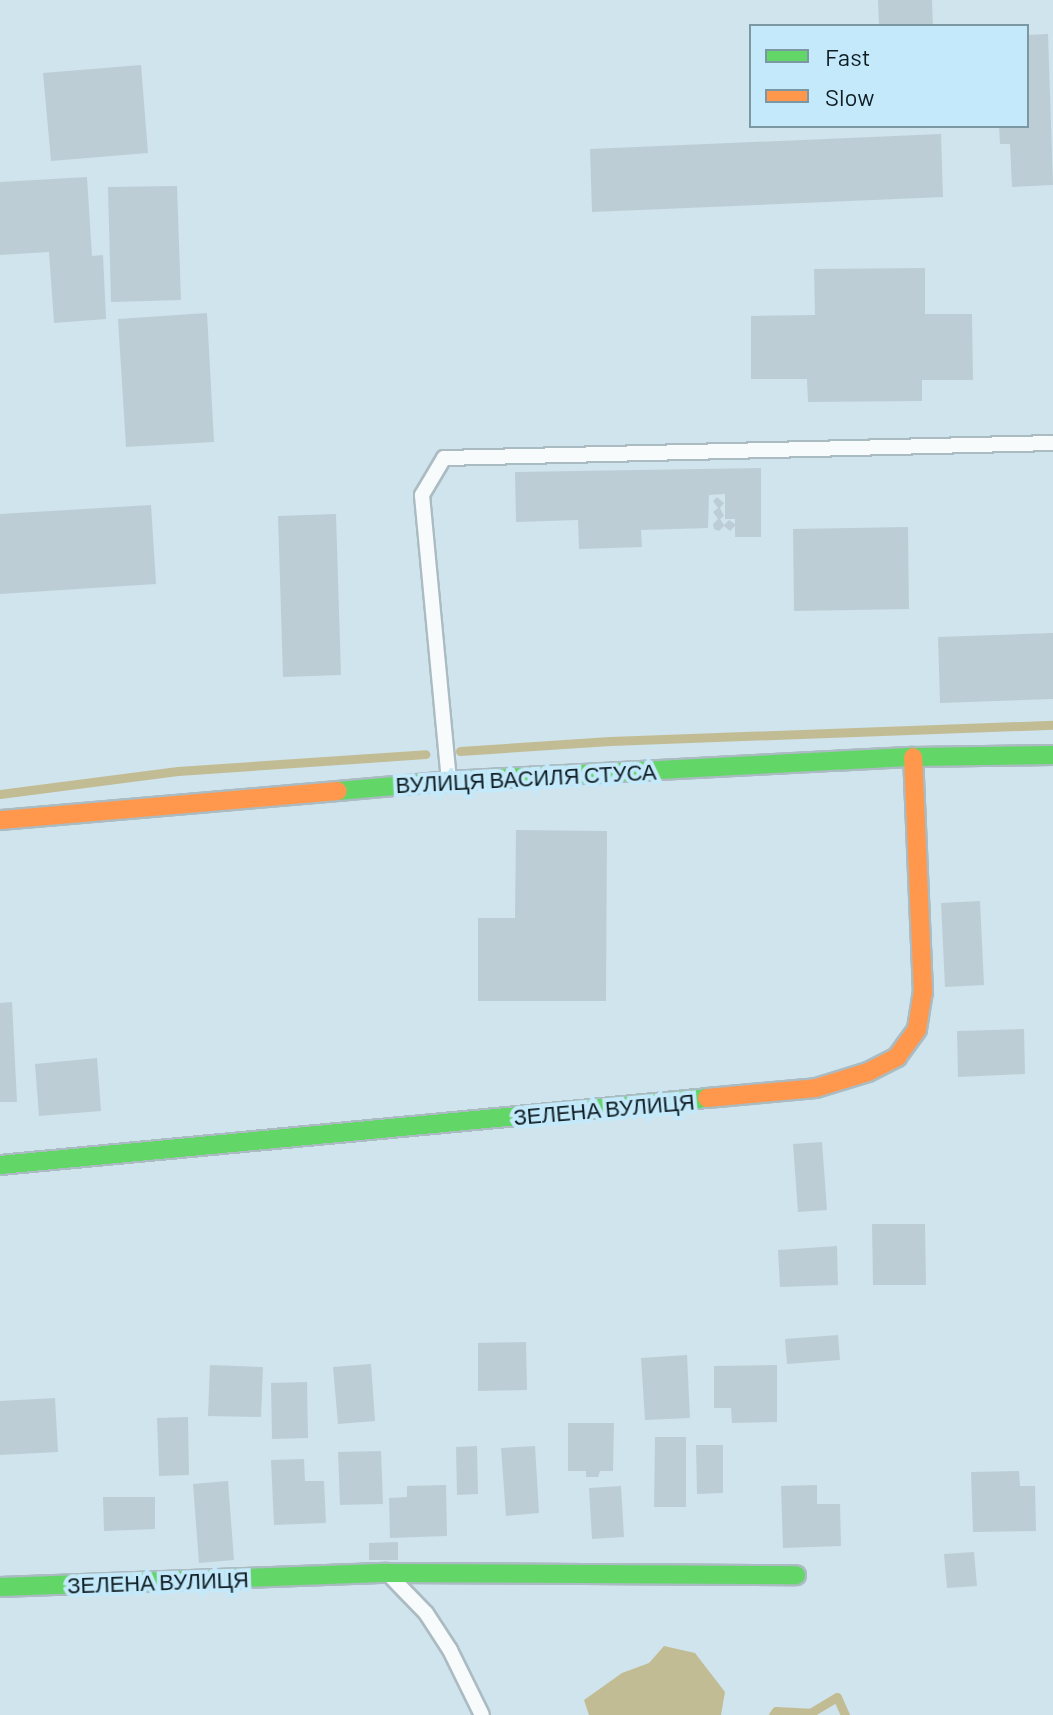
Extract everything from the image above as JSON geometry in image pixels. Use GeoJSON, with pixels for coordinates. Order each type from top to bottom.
{"type":"FeatureCollection","features":[{"type":"Feature","properties":{"kind":"street","name":"ВУЛИЦЯ ВАСИЛЯ СТУСА"},"geometry":{"type":"LineString","coordinates":[[0,820],[449,781],[913,757],[1053,755]]}},
{"type":"Feature","properties":{"kind":"street","name":"ЗЕЛЕНА ВУЛИЦЯ"},"geometry":{"type":"LineString","coordinates":[[0,1165],[816,1088],[868,1072],[897,1057],[917,1029],[923,993],[913,757]]}},
{"type":"Feature","properties":{"kind":"street","name":"ЗЕЛЕНА ВУЛИЦЯ"},"geometry":{"type":"LineString","coordinates":[[0,1587],[387,1573],[796,1575]]}},
{"type":"Feature","properties":{"kind":"lane"},"geometry":{"type":"LineString","coordinates":[[449,781],[422,495],[444,458],[1053,443]]}},
{"type":"Feature","properties":{"kind":"lane"},"geometry":{"type":"LineString","coordinates":[[387,1573],[426,1613],[450,1650],[482,1715]]}},
{"type":"Feature","properties":{"kind":"shaded area"},"geometry":{"type":"Polygon","coordinates":[[[664,1646],[695,1653],[725,1692],[721,1715],[589,1715],[584,1700],[622,1673],[649,1663],[664,1646]]]}},
{"type":"Feature","properties":{"kind":"building"},"geometry":{"type":"Polygon","coordinates":[[[878,0],[932,0],[933,24],[879,24],[878,0]]]}},
{"type":"Feature","properties":{"kind":"building"},"geometry":{"type":"Polygon","coordinates":[[[1048,34],[1053,185],[1012,187],[1010,144],[1000,144],[999,128],[1029,128],[1029,35],[1048,34]]]}},
{"type":"Feature","properties":{"kind":"building"},"geometry":{"type":"Polygon","coordinates":[[[141,65],[148,153],[51,161],[43,73],[141,65]]]}},
{"type":"Feature","properties":{"kind":"building"},"geometry":{"type":"Polygon","coordinates":[[[941,134],[943,197],[592,212],[590,149],[941,134]]]}},
{"type":"Feature","properties":{"kind":"building"},"geometry":{"type":"Polygon","coordinates":[[[87,177],[92,256],[103,255],[106,319],[54,323],[49,252],[0,255],[0,182],[87,177]]]}},
{"type":"Feature","properties":{"kind":"building"},"geometry":{"type":"Polygon","coordinates":[[[177,186],[181,300],[111,302],[108,187],[177,186]]]}},
{"type":"Feature","properties":{"kind":"building"},"geometry":{"type":"Polygon","coordinates":[[[925,268],[925,314],[972,314],[973,380],[922,380],[922,401],[808,402],[807,379],[751,379],[751,316],[815,315],[814,269],[925,268]]]}},
{"type":"Feature","properties":{"kind":"building"},"geometry":{"type":"Polygon","coordinates":[[[207,313],[214,442],[126,447],[118,319],[207,313]]]}},
{"type":"Feature","properties":{"kind":"building"},"geometry":{"type":"Polygon","coordinates":[[[761,468],[761,537],[735,537],[735,526],[730,531],[724,526],[719,531],[714,529],[713,524],[718,519],[713,512],[718,508],[713,501],[717,497],[724,503],[720,508],[724,516],[720,519],[724,525],[729,520],[735,524],[735,519],[725,519],[725,494],[709,495],[708,528],[641,530],[642,547],[579,549],[578,520],[516,522],[515,472],[761,468]]]}},
{"type":"Feature","properties":{"kind":"building"},"geometry":{"type":"Polygon","coordinates":[[[151,505],[156,584],[0,594],[0,514],[151,505]]]}},
{"type":"Feature","properties":{"kind":"building"},"geometry":{"type":"Polygon","coordinates":[[[336,514],[341,675],[283,677],[278,516],[336,514]]]}},
{"type":"Feature","properties":{"kind":"building"},"geometry":{"type":"Polygon","coordinates":[[[908,527],[909,609],[794,611],[793,529],[908,527]]]}},
{"type":"Feature","properties":{"kind":"building"},"geometry":{"type":"Polygon","coordinates":[[[1053,633],[1053,699],[940,703],[938,637],[1053,633]]]}},
{"type":"Feature","properties":{"kind":"building"},"geometry":{"type":"Polygon","coordinates":[[[516,830],[607,831],[606,1001],[478,1001],[478,918],[515,918],[516,830]]]}},
{"type":"Feature","properties":{"kind":"building"},"geometry":{"type":"Polygon","coordinates":[[[980,901],[984,985],[945,987],[941,903],[980,901]]]}},
{"type":"Feature","properties":{"kind":"building"},"geometry":{"type":"Polygon","coordinates":[[[12,1002],[17,1102],[0,1102],[0,1003],[12,1002]]]}},
{"type":"Feature","properties":{"kind":"building"},"geometry":{"type":"Polygon","coordinates":[[[1024,1029],[1025,1074],[958,1077],[957,1031],[1024,1029]]]}},
{"type":"Feature","properties":{"kind":"building"},"geometry":{"type":"Polygon","coordinates":[[[97,1058],[101,1111],[39,1116],[35,1064],[97,1058]]]}},
{"type":"Feature","properties":{"kind":"building"},"geometry":{"type":"Polygon","coordinates":[[[822,1142],[827,1210],[798,1212],[793,1144],[822,1142]]]}},
{"type":"Feature","properties":{"kind":"building"},"geometry":{"type":"Polygon","coordinates":[[[872,1224],[925,1224],[926,1285],[873,1285],[872,1224]]]}},
{"type":"Feature","properties":{"kind":"building"},"geometry":{"type":"Polygon","coordinates":[[[837,1246],[838,1285],[780,1287],[778,1250],[837,1246]]]}},
{"type":"Feature","properties":{"kind":"building"},"geometry":{"type":"Polygon","coordinates":[[[838,1335],[840,1360],[787,1364],[785,1339],[838,1335]]]}},
{"type":"Feature","properties":{"kind":"building"},"geometry":{"type":"Polygon","coordinates":[[[526,1342],[527,1390],[478,1391],[478,1343],[526,1342]]]}},
{"type":"Feature","properties":{"kind":"building"},"geometry":{"type":"Polygon","coordinates":[[[687,1355],[690,1418],[645,1420],[641,1358],[687,1355]]]}},
{"type":"Feature","properties":{"kind":"building"},"geometry":{"type":"Polygon","coordinates":[[[371,1364],[375,1421],[338,1424],[333,1367],[371,1364]]]}},
{"type":"Feature","properties":{"kind":"building"},"geometry":{"type":"Polygon","coordinates":[[[210,1365],[263,1367],[261,1417],[208,1416],[210,1365]]]}},
{"type":"Feature","properties":{"kind":"building"},"geometry":{"type":"Polygon","coordinates":[[[777,1365],[777,1422],[732,1423],[731,1408],[714,1408],[714,1366],[777,1365]]]}},
{"type":"Feature","properties":{"kind":"building"},"geometry":{"type":"Polygon","coordinates":[[[307,1382],[308,1438],[272,1439],[271,1383],[307,1382]]]}},
{"type":"Feature","properties":{"kind":"building"},"geometry":{"type":"Polygon","coordinates":[[[55,1398],[58,1452],[0,1455],[0,1401],[55,1398]]]}},
{"type":"Feature","properties":{"kind":"building"},"geometry":{"type":"Polygon","coordinates":[[[188,1417],[189,1475],[159,1476],[157,1418],[188,1417]]]}},
{"type":"Feature","properties":{"kind":"building"},"geometry":{"type":"Polygon","coordinates":[[[568,1423],[614,1423],[613,1471],[600,1471],[598,1477],[586,1477],[586,1471],[568,1471],[568,1423]]]}},
{"type":"Feature","properties":{"kind":"building"},"geometry":{"type":"Polygon","coordinates":[[[655,1437],[686,1437],[686,1507],[654,1507],[655,1437]]]}},
{"type":"Feature","properties":{"kind":"building"},"geometry":{"type":"Polygon","coordinates":[[[696,1445],[723,1445],[723,1493],[697,1494],[696,1445]]]}},
{"type":"Feature","properties":{"kind":"building"},"geometry":{"type":"Polygon","coordinates":[[[477,1446],[478,1494],[457,1495],[456,1447],[477,1446]]]}},
{"type":"Feature","properties":{"kind":"building"},"geometry":{"type":"Polygon","coordinates":[[[535,1446],[539,1513],[506,1516],[501,1448],[535,1446]]]}},
{"type":"Feature","properties":{"kind":"building"},"geometry":{"type":"Polygon","coordinates":[[[381,1451],[383,1504],[340,1505],[338,1452],[381,1451]]]}},
{"type":"Feature","properties":{"kind":"building"},"geometry":{"type":"Polygon","coordinates":[[[304,1459],[305,1481],[324,1481],[326,1523],[274,1525],[271,1460],[304,1459]]]}},
{"type":"Feature","properties":{"kind":"building"},"geometry":{"type":"Polygon","coordinates":[[[1019,1471],[1020,1486],[1035,1486],[1036,1531],[973,1532],[971,1472],[1019,1471]]]}},
{"type":"Feature","properties":{"kind":"building"},"geometry":{"type":"Polygon","coordinates":[[[228,1481],[234,1560],[199,1563],[193,1484],[228,1481]]]}},
{"type":"Feature","properties":{"kind":"building"},"geometry":{"type":"Polygon","coordinates":[[[446,1485],[447,1536],[390,1538],[389,1498],[407,1497],[407,1486],[446,1485]]]}},
{"type":"Feature","properties":{"kind":"building"},"geometry":{"type":"Polygon","coordinates":[[[817,1485],[817,1504],[840,1504],[841,1546],[783,1548],[781,1486],[817,1485]]]}},
{"type":"Feature","properties":{"kind":"building"},"geometry":{"type":"Polygon","coordinates":[[[621,1486],[624,1537],[592,1539],[589,1488],[621,1486]]]}},
{"type":"Feature","properties":{"kind":"building"},"geometry":{"type":"Polygon","coordinates":[[[103,1497],[155,1497],[155,1529],[104,1531],[103,1497]]]}},
{"type":"Feature","properties":{"kind":"building"},"geometry":{"type":"Polygon","coordinates":[[[398,1542],[398,1560],[369,1560],[369,1543],[398,1542]]]}},
{"type":"Feature","properties":{"kind":"building"},"geometry":{"type":"Polygon","coordinates":[[[974,1552],[977,1586],[947,1588],[944,1554],[974,1552]]]}},
{"type":"Feature","properties":{"kind":"waterway"},"geometry":{"type":"LineString","coordinates":[[460,751],[610,741],[1053,725]]}},
{"type":"Feature","properties":{"kind":"waterway"},"geometry":{"type":"LineString","coordinates":[[0,794],[178,771],[425,754]]}},
{"type":"Feature","properties":{"kind":"waterway"},"geometry":{"type":"LineString","coordinates":[[773,1715],[776,1711],[810,1713],[837,1697],[845,1715]]}},
{"type":"Feature","properties":{"kind":"traffic: fast"},"geometry":{"type":"LineString","coordinates":[[338,791],[449,781],[913,757],[1053,755]]}},
{"type":"Feature","properties":{"kind":"traffic: fast"},"geometry":{"type":"LineString","coordinates":[[0,1165],[707,1098]]}},
{"type":"Feature","properties":{"kind":"traffic: fast"},"geometry":{"type":"LineString","coordinates":[[0,1587],[387,1573],[796,1575]]}},
{"type":"Feature","properties":{"kind":"traffic: slow"},"geometry":{"type":"LineString","coordinates":[[707,1098],[816,1088],[868,1072],[897,1057],[917,1029],[923,993],[913,757]]}},
{"type":"Feature","properties":{"kind":"traffic: slow"},"geometry":{"type":"LineString","coordinates":[[0,820],[338,791]]}}]}
